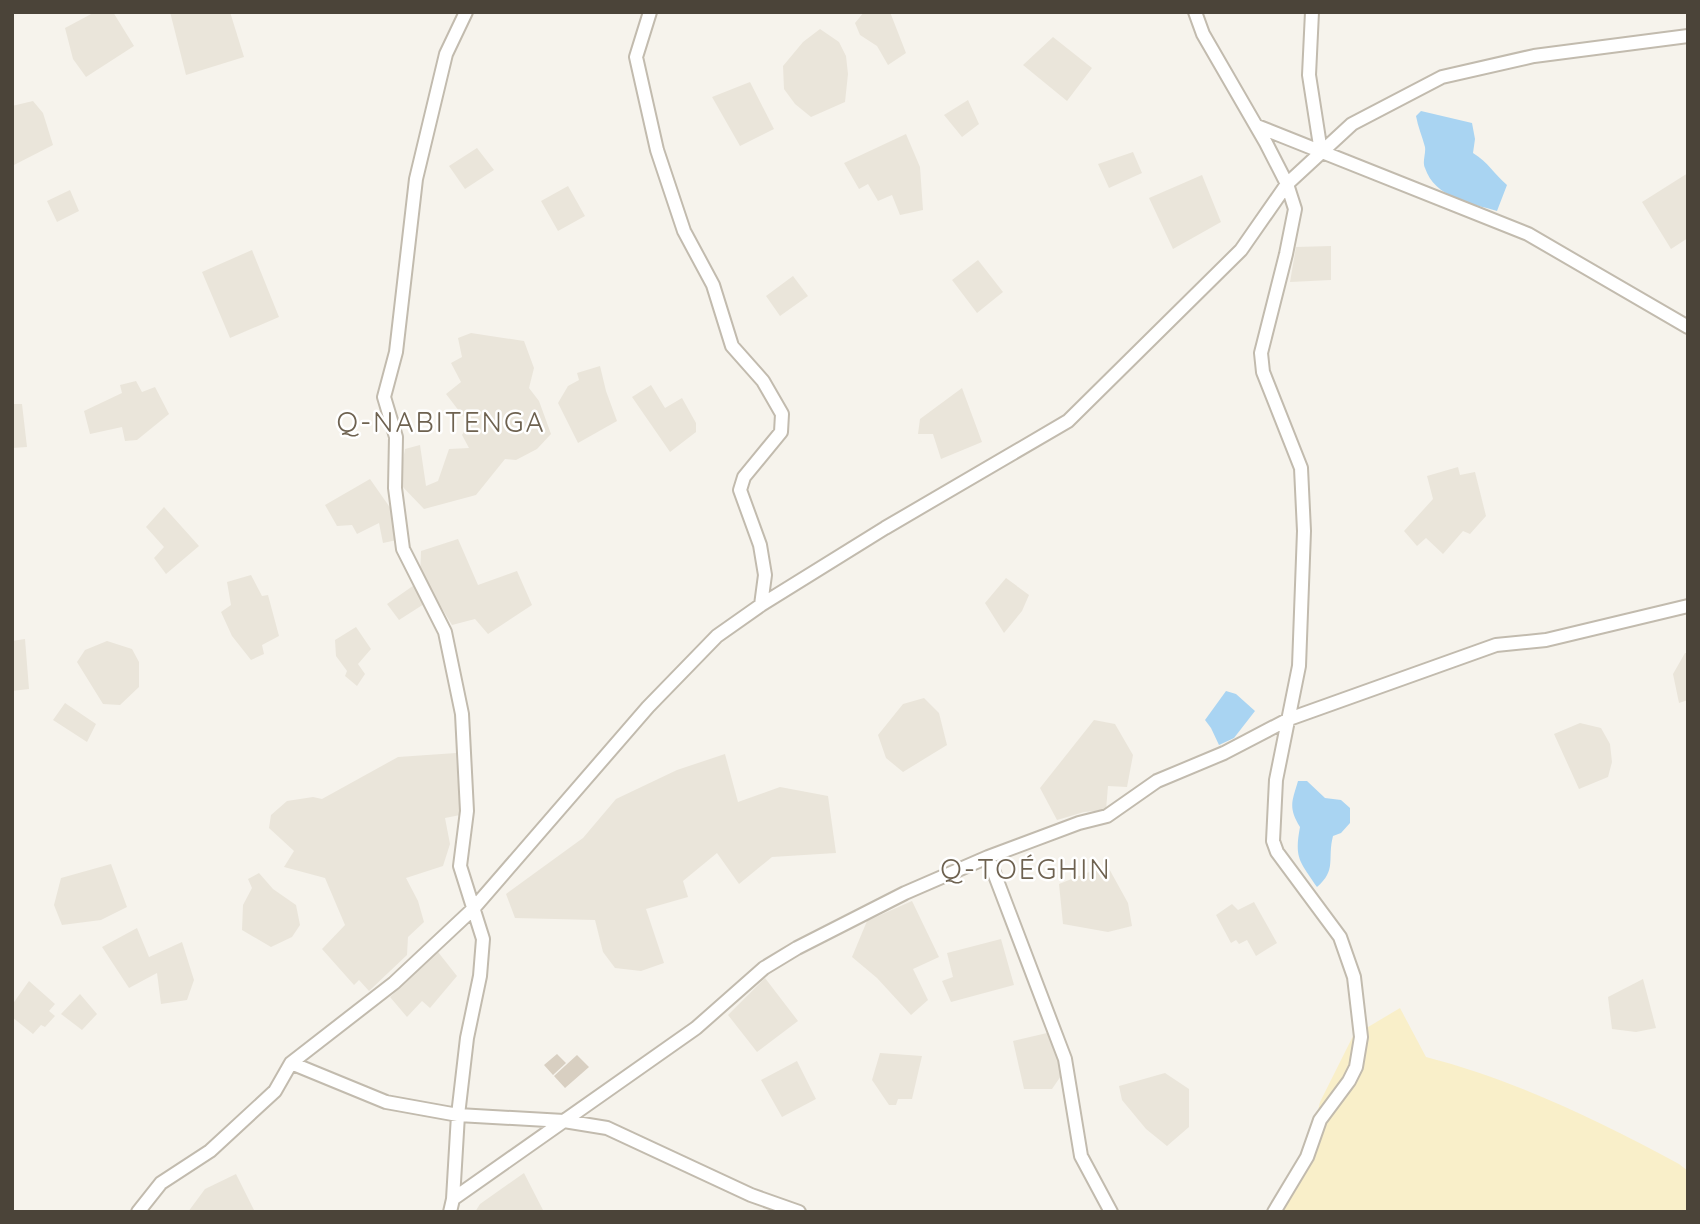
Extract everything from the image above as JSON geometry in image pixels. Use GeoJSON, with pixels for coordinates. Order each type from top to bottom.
{"type":"FeatureCollection","features":[{"type":"Feature","properties":{"kind":"street"},"geometry":{"type":"LineString","coordinates":[[451,1205],[467,1038],[480,975],[483,939],[460,866],[467,811],[463,714],[445,632],[403,549],[395,488],[396,437],[384,397],[396,352],[416,179],[446,54],[466,12]]}},
{"type":"Feature","properties":{"kind":"street"},"geometry":{"type":"LineString","coordinates":[[650,12],[636,57],[657,150],[684,231],[713,285],[732,346],[763,381],[782,414],[781,432],[744,477],[740,490],[760,545],[765,575],[761,605]]}},
{"type":"Feature","properties":{"kind":"street"},"geometry":{"type":"LineString","coordinates":[[1195,12],[1203,34],[1257,126],[1287,184],[1294,209],[1286,254],[1261,353],[1263,372],[1301,468],[1304,531],[1299,666],[1276,780],[1273,841],[1277,852],[1339,937],[1354,977],[1361,1037],[1353,1074],[1320,1120],[1307,1157],[1274,1212]]}},
{"type":"Feature","properties":{"kind":"street"},"geometry":{"type":"LineString","coordinates":[[1312,12],[1309,75],[1321,152]]}},
{"type":"Feature","properties":{"kind":"street"},"geometry":{"type":"LineString","coordinates":[[138,1212],[161,1183],[211,1152],[275,1091],[290,1063],[394,983],[473,909],[648,707],[717,636],[761,605],[885,528],[1068,421],[1241,250],[1287,184],[1352,124],[1442,77],[1534,55],[1688,36]]}},
{"type":"Feature","properties":{"kind":"street"},"geometry":{"type":"LineString","coordinates":[[1257,126],[1528,234],[1688,327]]}},
{"type":"Feature","properties":{"kind":"street"},"geometry":{"type":"LineString","coordinates":[[451,1205],[696,1028],[764,968],[797,947],[905,893],[988,857],[1079,823],[1107,816],[1157,781],[1224,754],[1289,719],[1496,645],[1546,640],[1688,606]]}},
{"type":"Feature","properties":{"kind":"street"},"geometry":{"type":"LineString","coordinates":[[988,857],[1065,1059],[1081,1156],[1111,1212]]}},
{"type":"Feature","properties":{"kind":"street"},"geometry":{"type":"LineString","coordinates":[[290,1063],[386,1102],[458,1115],[564,1121],[607,1128],[751,1195],[799,1212]]}},
{"type":"Feature","properties":{"kind":"shaded area"},"geometry":{"type":"Polygon","coordinates":[[[95,12],[113,12],[134,46],[86,77],[73,59],[65,28],[95,12]]]}},
{"type":"Feature","properties":{"kind":"shaded area"},"geometry":{"type":"Polygon","coordinates":[[[170,12],[230,12],[244,57],[186,75],[170,12]]]}},
{"type":"Feature","properties":{"kind":"shaded area"},"geometry":{"type":"Polygon","coordinates":[[[864,12],[890,12],[906,53],[888,65],[877,46],[860,35],[855,23],[864,12]]]}},
{"type":"Feature","properties":{"kind":"shaded area"},"geometry":{"type":"Polygon","coordinates":[[[820,29],[839,42],[846,56],[848,74],[845,102],[811,117],[795,104],[784,89],[783,66],[803,42],[820,29]]]}},
{"type":"Feature","properties":{"kind":"shaded area"},"geometry":{"type":"Polygon","coordinates":[[[1053,37],[1092,68],[1067,101],[1023,65],[1053,37]]]}},
{"type":"Feature","properties":{"kind":"shaded area"},"geometry":{"type":"Polygon","coordinates":[[[750,82],[774,129],[740,146],[712,97],[750,82]]]}},
{"type":"Feature","properties":{"kind":"shaded area"},"geometry":{"type":"Polygon","coordinates":[[[968,100],[979,124],[962,137],[944,115],[968,100]]]}},
{"type":"Feature","properties":{"kind":"shaded area"},"geometry":{"type":"Polygon","coordinates":[[[33,101],[43,113],[53,145],[12,166],[12,106],[33,101]]]}},
{"type":"Feature","properties":{"kind":"shaded area"},"geometry":{"type":"Polygon","coordinates":[[[906,134],[920,167],[923,210],[900,215],[892,195],[878,201],[868,184],[859,189],[844,163],[906,134]]]}},
{"type":"Feature","properties":{"kind":"shaded area"},"geometry":{"type":"Polygon","coordinates":[[[477,148],[494,170],[465,189],[449,166],[477,148]]]}},
{"type":"Feature","properties":{"kind":"shaded area"},"geometry":{"type":"Polygon","coordinates":[[[1133,152],[1142,173],[1109,188],[1098,164],[1133,152]]]}},
{"type":"Feature","properties":{"kind":"shaded area"},"geometry":{"type":"Polygon","coordinates":[[[1688,173],[1688,238],[1671,249],[1642,202],[1688,173]]]}},
{"type":"Feature","properties":{"kind":"shaded area"},"geometry":{"type":"Polygon","coordinates":[[[1202,175],[1221,222],[1173,249],[1149,198],[1202,175]]]}},
{"type":"Feature","properties":{"kind":"shaded area"},"geometry":{"type":"Polygon","coordinates":[[[568,186],[585,216],[558,231],[541,201],[568,186]]]}},
{"type":"Feature","properties":{"kind":"shaded area"},"geometry":{"type":"Polygon","coordinates":[[[70,190],[79,211],[57,222],[47,201],[70,190]]]}},
{"type":"Feature","properties":{"kind":"shaded area"},"geometry":{"type":"Polygon","coordinates":[[[1331,246],[1331,280],[1290,282],[1296,247],[1331,246]]]}},
{"type":"Feature","properties":{"kind":"shaded area"},"geometry":{"type":"Polygon","coordinates":[[[252,250],[279,317],[230,338],[202,272],[252,250]]]}},
{"type":"Feature","properties":{"kind":"shaded area"},"geometry":{"type":"Polygon","coordinates":[[[978,260],[1003,292],[977,313],[952,280],[978,260]]]}},
{"type":"Feature","properties":{"kind":"shaded area"},"geometry":{"type":"Polygon","coordinates":[[[793,276],[808,296],[780,316],[766,296],[793,276]]]}},
{"type":"Feature","properties":{"kind":"shaded area"},"geometry":{"type":"Polygon","coordinates":[[[471,333],[524,341],[534,368],[529,388],[539,401],[551,434],[537,449],[516,460],[505,459],[476,495],[424,509],[399,483],[405,449],[420,445],[426,486],[438,481],[449,449],[469,448],[462,435],[469,424],[446,394],[461,382],[451,363],[462,357],[458,338],[471,333]]]}},
{"type":"Feature","properties":{"kind":"shaded area"},"geometry":{"type":"Polygon","coordinates":[[[600,366],[617,421],[578,443],[558,403],[568,386],[579,380],[577,373],[600,366]]]}},
{"type":"Feature","properties":{"kind":"shaded area"},"geometry":{"type":"Polygon","coordinates":[[[136,381],[142,392],[155,387],[169,414],[137,440],[125,441],[122,427],[90,434],[84,411],[122,393],[120,385],[136,381]]]}},
{"type":"Feature","properties":{"kind":"shaded area"},"geometry":{"type":"Polygon","coordinates":[[[651,385],[665,408],[682,398],[696,423],[696,432],[670,452],[632,397],[651,385]]]}},
{"type":"Feature","properties":{"kind":"shaded area"},"geometry":{"type":"Polygon","coordinates":[[[962,388],[982,442],[941,459],[933,434],[918,434],[920,419],[962,388]]]}},
{"type":"Feature","properties":{"kind":"shaded area"},"geometry":{"type":"Polygon","coordinates":[[[12,404],[22,404],[27,447],[12,448],[12,404]]]}},
{"type":"Feature","properties":{"kind":"shaded area"},"geometry":{"type":"Polygon","coordinates":[[[1458,467],[1460,475],[1475,472],[1486,516],[1470,534],[1463,531],[1443,554],[1426,538],[1417,546],[1404,531],[1433,499],[1427,476],[1458,467]]]}},
{"type":"Feature","properties":{"kind":"shaded area"},"geometry":{"type":"Polygon","coordinates":[[[370,479],[391,509],[397,540],[383,543],[379,523],[357,534],[352,525],[337,526],[325,505],[370,479]]]}},
{"type":"Feature","properties":{"kind":"shaded area"},"geometry":{"type":"Polygon","coordinates":[[[164,507],[199,546],[166,574],[154,558],[164,547],[146,527],[164,507]]]}},
{"type":"Feature","properties":{"kind":"shaded area"},"geometry":{"type":"Polygon","coordinates":[[[458,539],[478,585],[517,571],[532,605],[488,634],[475,619],[452,625],[435,597],[399,620],[387,604],[420,581],[421,551],[458,539]]]}},
{"type":"Feature","properties":{"kind":"shaded area"},"geometry":{"type":"Polygon","coordinates":[[[251,575],[262,596],[268,595],[279,636],[262,645],[264,654],[251,660],[232,636],[221,612],[231,605],[227,582],[251,575]]]}},
{"type":"Feature","properties":{"kind":"shaded area"},"geometry":{"type":"Polygon","coordinates":[[[1006,578],[1029,595],[1022,611],[1004,633],[985,603],[1006,578]]]}},
{"type":"Feature","properties":{"kind":"shaded area"},"geometry":{"type":"Polygon","coordinates":[[[356,627],[371,649],[358,664],[365,674],[357,686],[345,676],[347,671],[336,656],[335,640],[356,627]]]}},
{"type":"Feature","properties":{"kind":"shaded area"},"geometry":{"type":"Polygon","coordinates":[[[25,639],[29,689],[12,691],[12,641],[25,639]]]}},
{"type":"Feature","properties":{"kind":"shaded area"},"geometry":{"type":"Polygon","coordinates":[[[107,641],[132,649],[139,662],[139,687],[120,705],[103,704],[77,662],[85,650],[107,641]]]}},
{"type":"Feature","properties":{"kind":"shaded area"},"geometry":{"type":"Polygon","coordinates":[[[1685,653],[1688,653],[1688,700],[1679,703],[1673,674],[1685,653]]]}},
{"type":"Feature","properties":{"kind":"shaded area"},"geometry":{"type":"Polygon","coordinates":[[[924,698],[939,713],[947,745],[903,772],[886,758],[878,735],[903,704],[924,698]]]}},
{"type":"Feature","properties":{"kind":"shaded area"},"geometry":{"type":"Polygon","coordinates":[[[65,703],[96,724],[87,742],[53,720],[65,703]]]}},
{"type":"Feature","properties":{"kind":"shaded area"},"geometry":{"type":"Polygon","coordinates":[[[1094,720],[1115,724],[1133,755],[1127,787],[1108,786],[1106,810],[1084,812],[1057,820],[1040,788],[1094,720]]]}},
{"type":"Feature","properties":{"kind":"shaded area"},"geometry":{"type":"Polygon","coordinates":[[[1580,723],[1601,728],[1610,744],[1612,762],[1608,777],[1579,789],[1554,734],[1580,723]]]}},
{"type":"Feature","properties":{"kind":"shaded area"},"geometry":{"type":"Polygon","coordinates":[[[456,753],[460,815],[445,818],[450,844],[443,866],[406,878],[418,901],[424,922],[408,937],[407,955],[369,991],[359,980],[354,985],[322,949],[345,925],[325,878],[284,867],[294,851],[269,828],[271,815],[287,801],[313,797],[322,799],[398,757],[456,753]]]}},
{"type":"Feature","properties":{"kind":"shaded area"},"geometry":{"type":"Polygon","coordinates":[[[725,754],[738,802],[780,787],[828,796],[836,853],[772,857],[739,884],[717,853],[683,881],[688,897],[646,909],[664,963],[641,971],[615,968],[603,952],[595,920],[515,918],[506,894],[583,838],[616,799],[677,770],[725,754]]]}},
{"type":"Feature","properties":{"kind":"shaded area"},"geometry":{"type":"Polygon","coordinates":[[[111,864],[127,907],[101,920],[62,925],[54,905],[61,878],[111,864]]]}},
{"type":"Feature","properties":{"kind":"shaded area"},"geometry":{"type":"Polygon","coordinates":[[[1107,865],[1128,903],[1132,926],[1108,932],[1063,924],[1059,884],[1107,865]]]}},
{"type":"Feature","properties":{"kind":"shaded area"},"geometry":{"type":"Polygon","coordinates":[[[259,873],[273,889],[296,905],[300,925],[292,937],[271,947],[242,930],[243,905],[252,888],[248,879],[259,873]]]}},
{"type":"Feature","properties":{"kind":"shaded area"},"geometry":{"type":"Polygon","coordinates":[[[912,901],[939,957],[913,969],[928,1000],[911,1015],[877,978],[852,957],[867,921],[912,901]]]}},
{"type":"Feature","properties":{"kind":"shaded area"},"geometry":{"type":"Polygon","coordinates":[[[1254,902],[1277,943],[1256,956],[1247,940],[1239,944],[1236,940],[1231,943],[1216,915],[1232,904],[1238,910],[1254,902]]]}},
{"type":"Feature","properties":{"kind":"shaded area"},"geometry":{"type":"Polygon","coordinates":[[[137,928],[149,957],[182,942],[194,980],[187,1000],[161,1004],[157,973],[129,988],[102,947],[137,928]]]}},
{"type":"Feature","properties":{"kind":"shaded area"},"geometry":{"type":"Polygon","coordinates":[[[1001,939],[1014,985],[951,1002],[942,981],[953,977],[947,953],[1001,939]]]}},
{"type":"Feature","properties":{"kind":"shaded area"},"geometry":{"type":"Polygon","coordinates":[[[438,952],[457,976],[430,1008],[422,1001],[407,1017],[390,997],[438,952]]]}},
{"type":"Feature","properties":{"kind":"shaded area"},"geometry":{"type":"Polygon","coordinates":[[[765,978],[798,1021],[757,1052],[728,1015],[765,978]]]}},
{"type":"Feature","properties":{"kind":"shaded area"},"geometry":{"type":"Polygon","coordinates":[[[1643,979],[1656,1028],[1636,1032],[1612,1029],[1608,997],[1643,979]]]}},
{"type":"Feature","properties":{"kind":"shaded area"},"geometry":{"type":"Polygon","coordinates":[[[29,981],[55,1004],[49,1011],[55,1016],[45,1027],[41,1025],[33,1034],[12,1017],[12,1005],[29,981]]]}},
{"type":"Feature","properties":{"kind":"shaded area"},"geometry":{"type":"Polygon","coordinates":[[[80,994],[97,1014],[82,1030],[61,1014],[80,994]]]}},
{"type":"Feature","properties":{"kind":"shaded area"},"geometry":{"type":"Polygon","coordinates":[[[1047,1033],[1056,1046],[1063,1073],[1052,1089],[1024,1089],[1013,1041],[1047,1033]]]}},
{"type":"Feature","properties":{"kind":"shaded area"},"geometry":{"type":"Polygon","coordinates":[[[880,1053],[922,1056],[912,1099],[898,1099],[896,1105],[889,1105],[872,1080],[880,1053]]]}},
{"type":"Feature","properties":{"kind":"shaded area"},"geometry":{"type":"Polygon","coordinates":[[[797,1061],[816,1099],[782,1117],[761,1080],[797,1061]]]}},
{"type":"Feature","properties":{"kind":"shaded area"},"geometry":{"type":"Polygon","coordinates":[[[1165,1073],[1189,1089],[1189,1127],[1167,1146],[1146,1129],[1122,1100],[1119,1086],[1165,1073]]]}},
{"type":"Feature","properties":{"kind":"shaded area"},"geometry":{"type":"Polygon","coordinates":[[[524,1173],[544,1212],[475,1212],[480,1204],[524,1173]]]}},
{"type":"Feature","properties":{"kind":"shaded area"},"geometry":{"type":"Polygon","coordinates":[[[236,1174],[255,1212],[188,1212],[205,1189],[236,1174]]]}},
{"type":"Feature","properties":{"kind":"sand"},"geometry":{"type":"Polygon","coordinates":[[[1400,1008],[1426,1057],[1524,1089],[1618,1132],[1679,1164],[1688,1171],[1688,1212],[1274,1212],[1307,1158],[1320,1102],[1353,1036],[1400,1008]]]}},
{"type":"Feature","properties":{"kind":"water"},"geometry":{"type":"Polygon","coordinates":[[[1421,111],[1472,123],[1475,139],[1473,153],[1507,185],[1497,211],[1455,198],[1445,193],[1430,178],[1424,166],[1425,147],[1416,116],[1421,111]]]}},
{"type":"Feature","properties":{"kind":"water"},"geometry":{"type":"Polygon","coordinates":[[[1226,691],[1236,694],[1255,711],[1234,738],[1219,745],[1205,720],[1226,691]]]}},
{"type":"Feature","properties":{"kind":"water"},"geometry":{"type":"Polygon","coordinates":[[[1298,781],[1307,781],[1325,798],[1341,800],[1350,808],[1350,823],[1341,833],[1333,836],[1329,869],[1317,887],[1298,853],[1300,827],[1292,804],[1298,781]]]}},
{"type":"Feature","properties":{"kind":"building"},"geometry":{"type":"Polygon","coordinates":[[[557,1054],[566,1063],[553,1075],[544,1065],[557,1054]]]}},
{"type":"Feature","properties":{"kind":"building"},"geometry":{"type":"Polygon","coordinates":[[[577,1055],[589,1067],[565,1088],[554,1076],[577,1055]]]}},
{"type":"Feature","properties":{"kind":"district","name":"Q-NABITENGA"},"geometry":{"type":"Point","coordinates":[441,422]}},
{"type":"Feature","properties":{"kind":"district","name":"Q-TOÉGHIN"},"geometry":{"type":"Point","coordinates":[1026,869]}}]}
